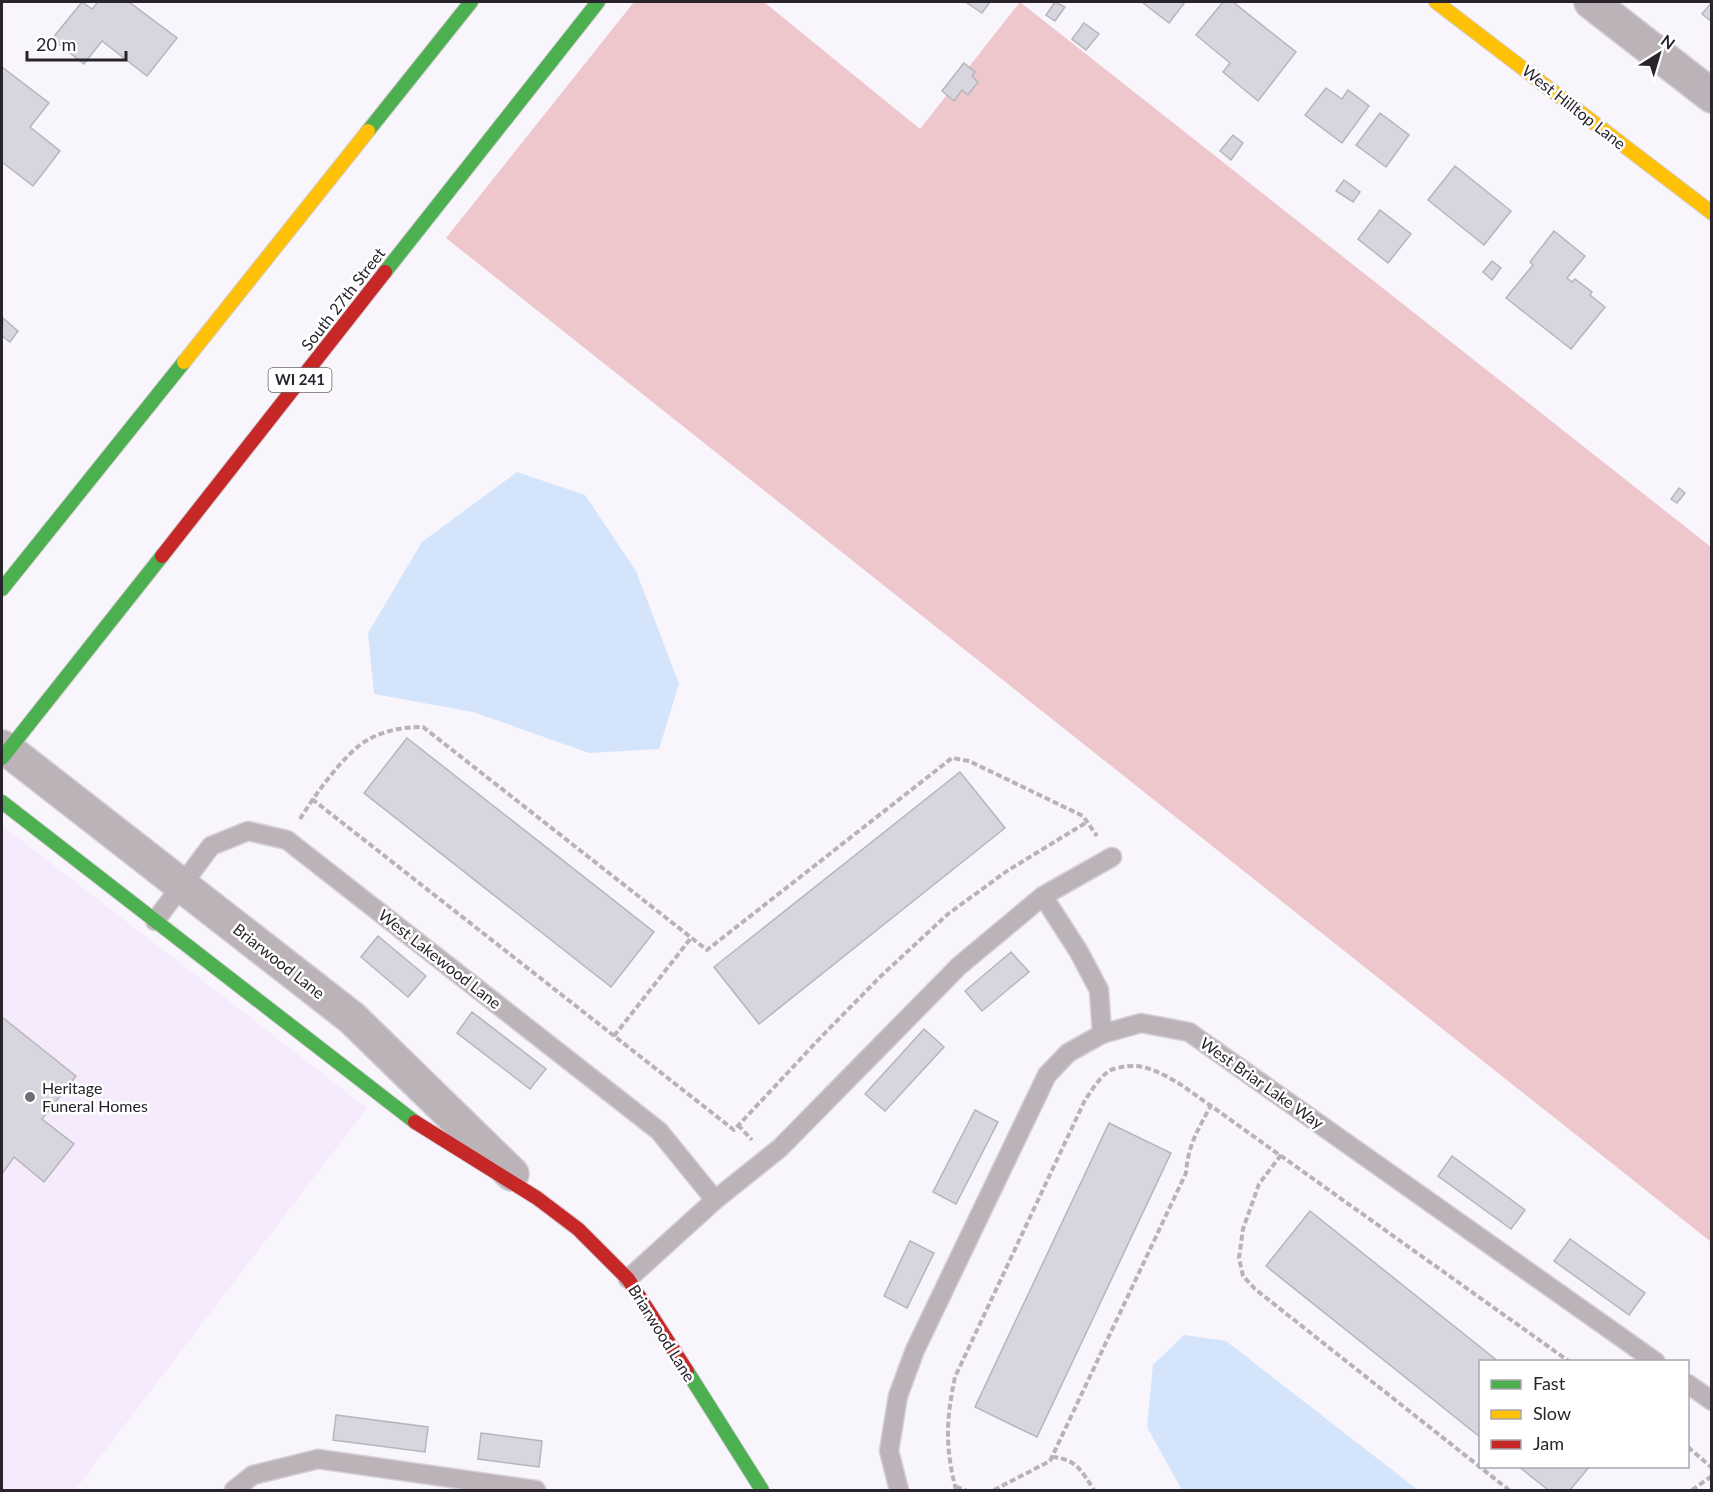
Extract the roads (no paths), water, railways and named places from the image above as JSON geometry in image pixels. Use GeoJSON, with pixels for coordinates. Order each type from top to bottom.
{"type":"FeatureCollection","features":[{"type":"Feature","properties":{"kind":"main road"},"geometry":{"type":"LineString","coordinates":[[2,589],[471,2]]}},
{"type":"Feature","properties":{"kind":"main road","name":"South 27th Street"},"geometry":{"type":"LineString","coordinates":[[4,752],[598,2]]}},
{"type":"Feature","properties":{"kind":"main road","name":"West Hilltop Lane"},"geometry":{"type":"LineString","coordinates":[[1436,2],[1712,213]]}},
{"type":"Feature","properties":{"kind":"main road","name":"Briarwood Lane"},"geometry":{"type":"LineString","coordinates":[[2,802],[412,1120],[537,1198],[578,1229],[628,1279],[762,1491]]}},
{"type":"Feature","properties":{"kind":"street"},"geometry":{"type":"LineString","coordinates":[[1596,3],[1712,96]]}},
{"type":"Feature","properties":{"kind":"street","name":"Briarwood Lane"},"geometry":{"type":"LineString","coordinates":[[4,752],[182,885],[352,1018],[537,1198]]}},
{"type":"Feature","properties":{"kind":"lane","name":"West Lakewood Lane"},"geometry":{"type":"LineString","coordinates":[[155,921],[211,846],[248,831],[287,840],[659,1131],[715,1200]]}},
{"type":"Feature","properties":{"kind":"lane"},"geometry":{"type":"LineString","coordinates":[[628,1279],[715,1200],[780,1148],[959,966],[1043,896],[1112,857]]}},
{"type":"Feature","properties":{"kind":"lane"},"geometry":{"type":"LineString","coordinates":[[1043,896],[1080,952],[1099,990],[1102,1034]]}},
{"type":"Feature","properties":{"kind":"lane","name":"West Briar Lake Way"},"geometry":{"type":"LineString","coordinates":[[899,1491],[889,1451],[898,1396],[915,1350],[1047,1075],[1068,1053],[1102,1034],[1141,1023],[1189,1032],[1653,1360]]}},
{"type":"Feature","properties":{"kind":"lane"},"geometry":{"type":"LineString","coordinates":[[1689,1385],[1712,1401]]}},
{"type":"Feature","properties":{"kind":"lane"},"geometry":{"type":"LineString","coordinates":[[234,1491],[253,1475],[318,1459],[536,1491]]}},
{"type":"Feature","properties":{"kind":"water"},"geometry":{"type":"Polygon","coordinates":[[[517,472],[585,495],[636,571],[679,684],[659,749],[589,753],[473,712],[374,694],[368,633],[422,542],[517,472]]]}},
{"type":"Feature","properties":{"kind":"water"},"geometry":{"type":"Polygon","coordinates":[[[1184,1335],[1226,1341],[1418,1490],[1182,1490],[1147,1427],[1153,1365],[1184,1335]]]}},
{"type":"Feature","properties":{"kind":"place","name":"Heritage Funeral Homes"},"geometry":{"type":"Point","coordinates":[30,1097]}}]}
